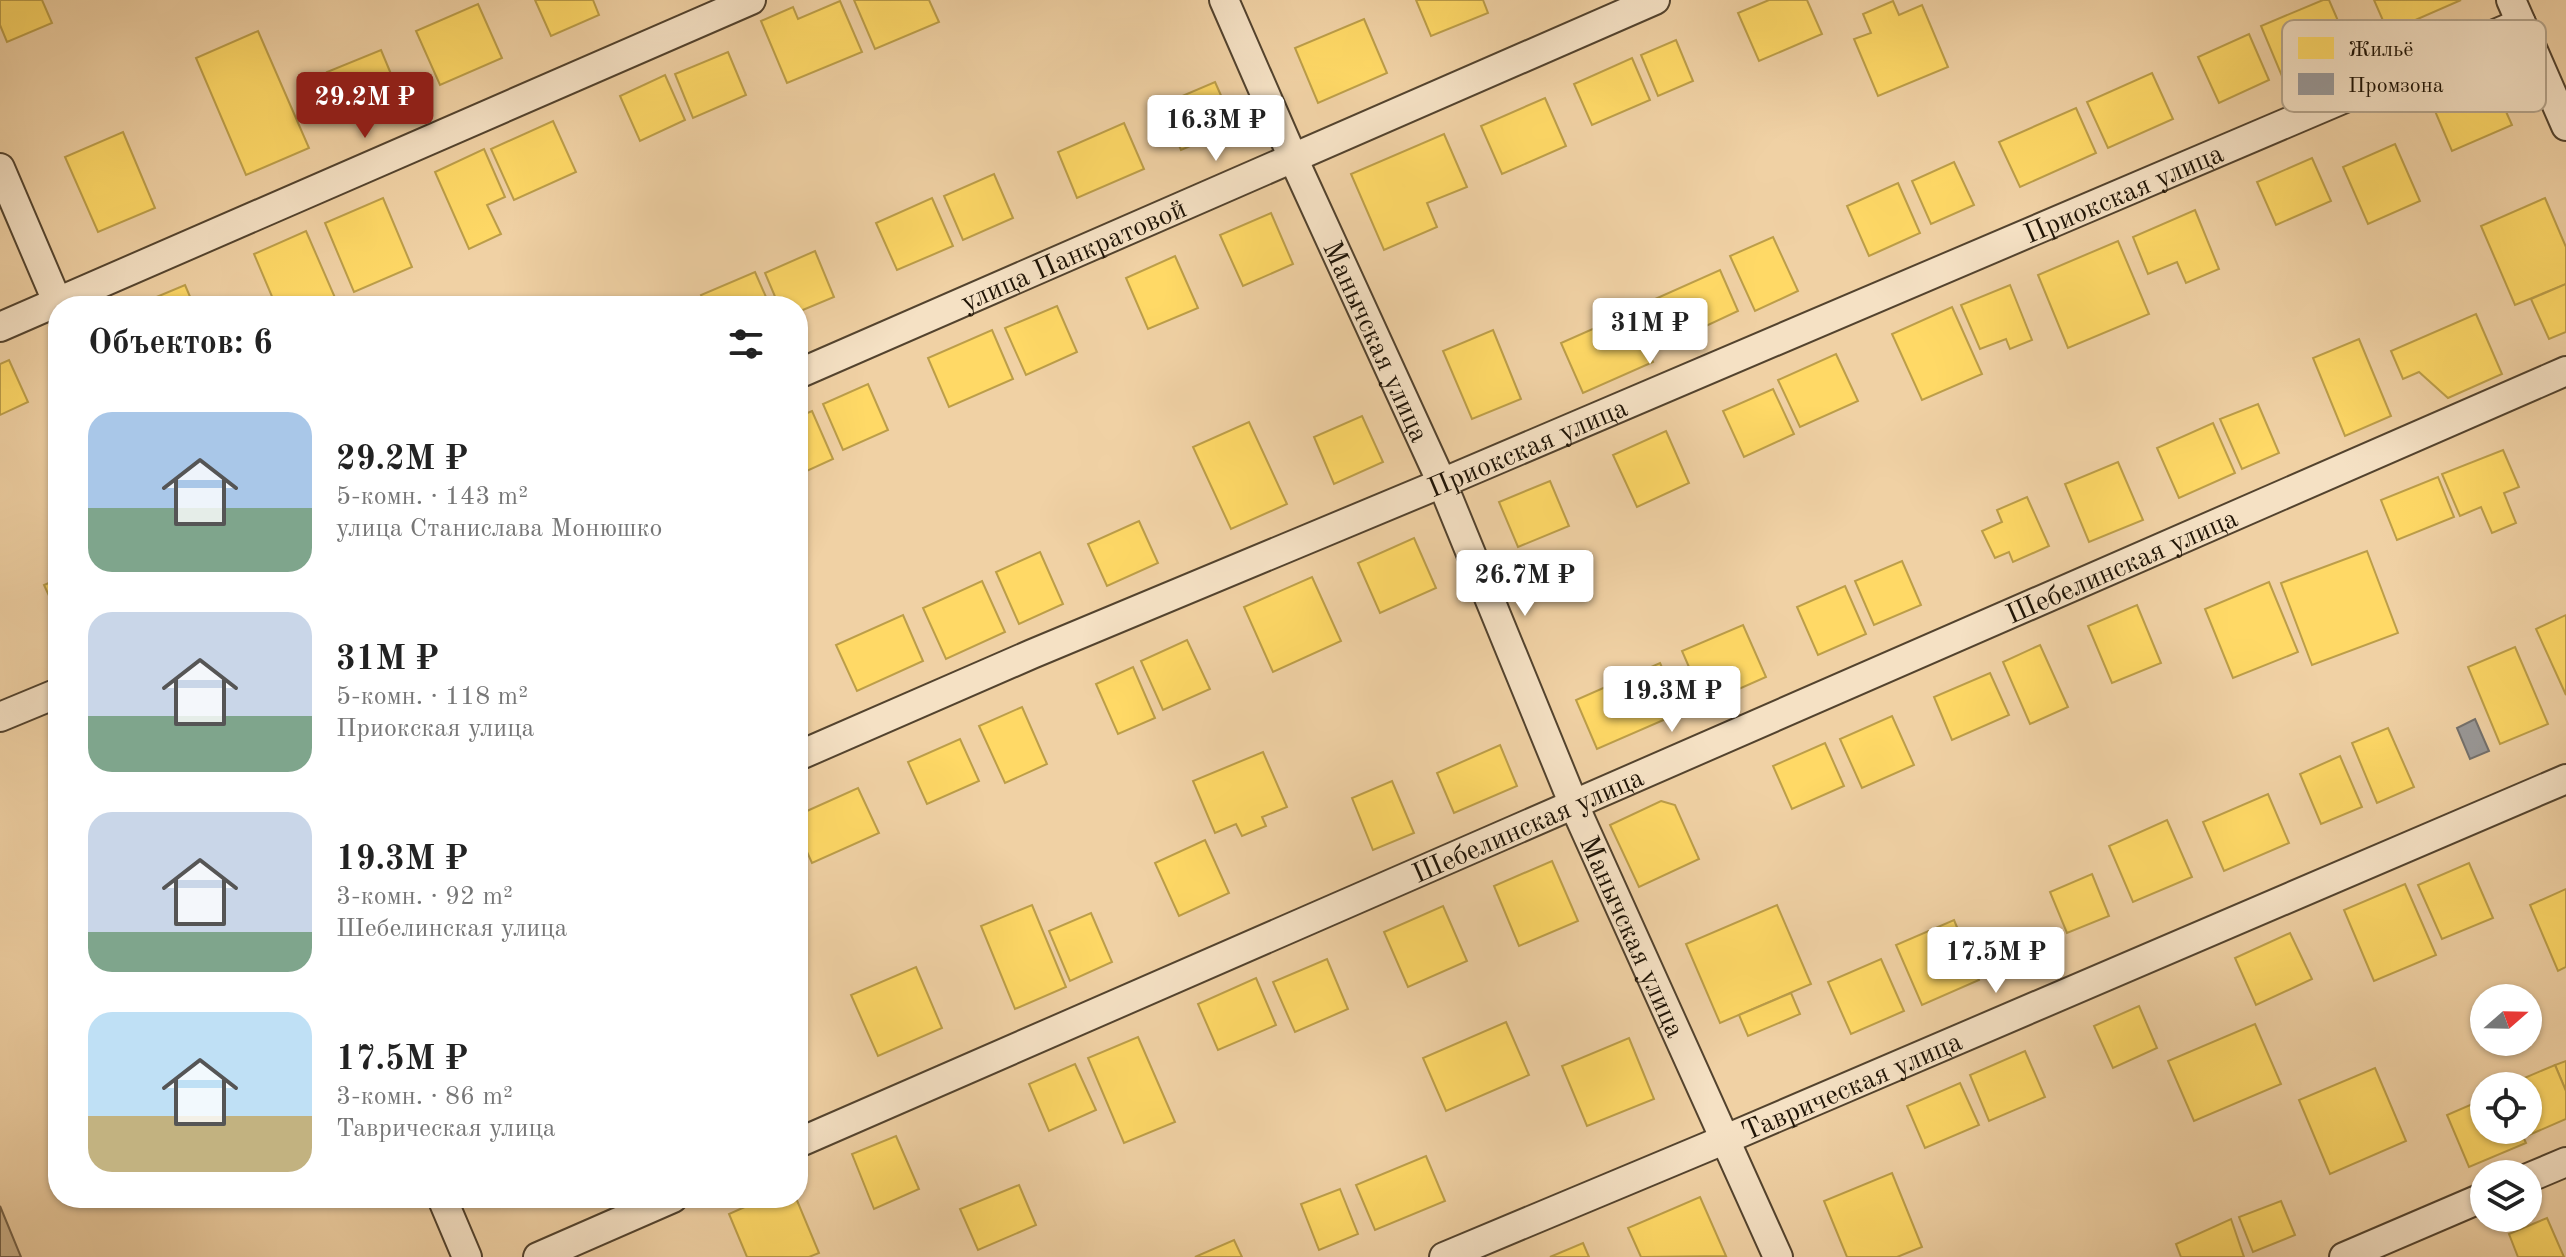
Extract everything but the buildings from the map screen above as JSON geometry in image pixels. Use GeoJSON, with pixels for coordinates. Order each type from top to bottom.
{"type":"FeatureCollection","features":[{"type":"Feature","properties":{"kind":"street"},"geometry":{"type":"LineString","coordinates":[[76,296],[751,0]]}},
{"type":"Feature","properties":{"kind":"street","name":"Манычская улица"},"geometry":{"type":"LineString","coordinates":[[1224,0],[1442,483],[1574,805],[1778,1257]]}},
{"type":"Feature","properties":{"kind":"street","name":"улица Панкратовой"},"geometry":{"type":"LineString","coordinates":[[808,370],[1655,0]]}},
{"type":"Feature","properties":{"kind":"street","name":"Приокская улица"},"geometry":{"type":"LineString","coordinates":[[2496,20],[2516,11]]}},
{"type":"Feature","properties":{"kind":"street"},"geometry":{"type":"LineString","coordinates":[[2546,80],[2566,126]]}},
{"type":"Feature","properties":{"kind":"street","name":"Приокская улица"},"geometry":{"type":"LineString","coordinates":[[808,752],[1032,654],[1442,483],[2286,112]]}},
{"type":"Feature","properties":{"kind":"street"},"geometry":{"type":"LineString","coordinates":[[0,168],[55,296]]}},
{"type":"Feature","properties":{"kind":"street"},"geometry":{"type":"LineString","coordinates":[[0,327],[48,308]]}},
{"type":"Feature","properties":{"kind":"street","name":"Шебелинская улица"},"geometry":{"type":"LineString","coordinates":[[808,1139],[2566,371]]}},
{"type":"Feature","properties":{"kind":"street"},"geometry":{"type":"LineString","coordinates":[[0,717],[48,697]]}},
{"type":"Feature","properties":{"kind":"street","name":"Таврическая улица"},"geometry":{"type":"LineString","coordinates":[[1444,1257],[2566,779]]}},
{"type":"Feature","properties":{"kind":"street"},"geometry":{"type":"LineString","coordinates":[[2542,1172],[2566,1162]]}},
{"type":"Feature","properties":{"kind":"street"},"geometry":{"type":"LineString","coordinates":[[2344,1257],[2470,1203]]}},
{"type":"Feature","properties":{"kind":"street"},"geometry":{"type":"LineString","coordinates":[[446,1208],[467,1257]]}},
{"type":"Feature","properties":{"kind":"street"},"geometry":{"type":"LineString","coordinates":[[538,1257],[650,1208]]}},
{"type":"Feature","properties":{"kind":"shaded area"},"geometry":{"type":"Polygon","coordinates":[[[0,1206],[21,1257],[0,1257],[0,1206]]]}}]}
